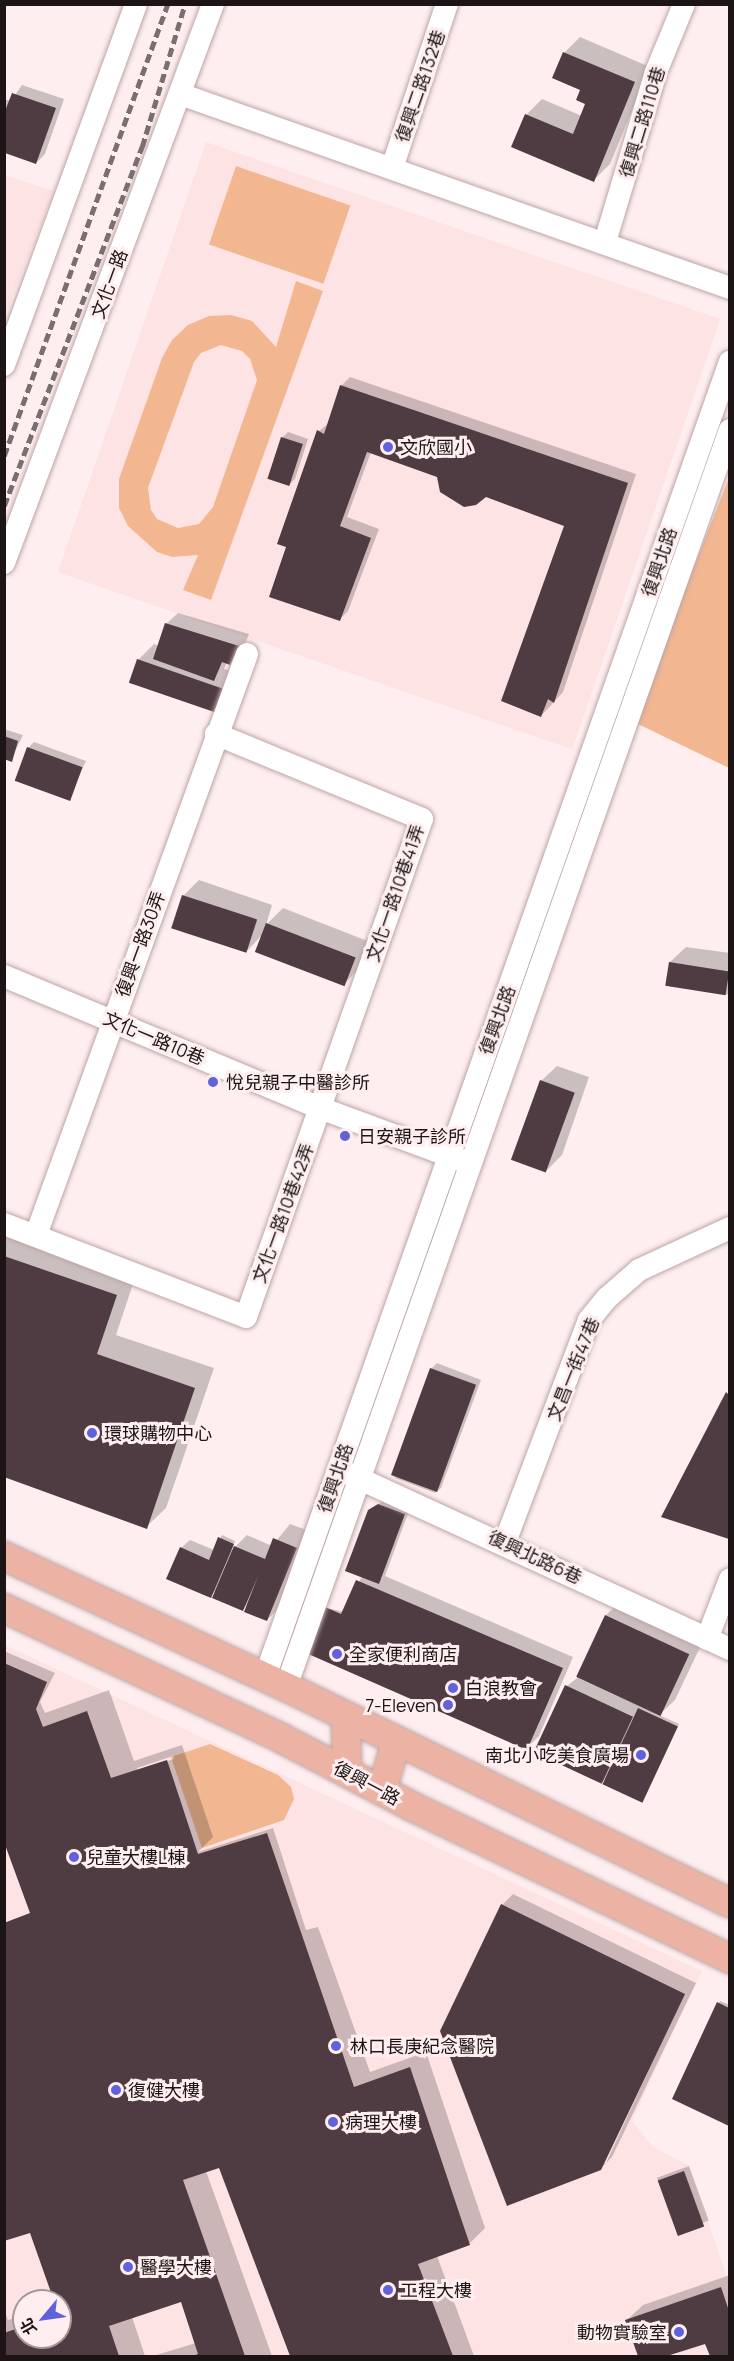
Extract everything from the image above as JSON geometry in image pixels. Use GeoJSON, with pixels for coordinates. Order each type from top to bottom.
{"type":"FeatureCollection","features":[{"type":"Feature","properties":{"kind":"main road"},"geometry":{"type":"LineString","coordinates":[[4,1556],[346,1716],[729,1904]]}},
{"type":"Feature","properties":{"kind":"main road","name":"復興一路"},"geometry":{"type":"LineString","coordinates":[[4,1608],[347,1772],[729,1959]]}},
{"type":"Feature","properties":{"kind":"main road"},"geometry":{"type":"LineString","coordinates":[[346,1716],[347,1772]]}},
{"type":"Feature","properties":{"kind":"main road"},"geometry":{"type":"LineString","coordinates":[[382,1791],[396,1742]]}},
{"type":"Feature","properties":{"kind":"street"},"geometry":{"type":"LineString","coordinates":[[4,365],[136,4]]}},
{"type":"Feature","properties":{"kind":"street","name":"文化一路"},"geometry":{"type":"LineString","coordinates":[[4,563],[213,4]]}},
{"type":"Feature","properties":{"kind":"street","name":"復興二路132巷"},"geometry":{"type":"LineString","coordinates":[[392,168],[447,4]]}},
{"type":"Feature","properties":{"kind":"street","name":"復興二路110巷"},"geometry":{"type":"LineString","coordinates":[[605,242],[656,72],[684,4]]}},
{"type":"Feature","properties":{"kind":"street"},"geometry":{"type":"LineString","coordinates":[[180,94],[605,242],[729,288]]}},
{"type":"Feature","properties":{"kind":"street","name":"復興北路"},"geometry":{"type":"LineString","coordinates":[[275,1682],[360,1478],[570,881],[729,362]]}},
{"type":"Feature","properties":{"kind":"street","name":"復興北路"},"geometry":{"type":"LineString","coordinates":[[275,1682],[338,1469],[549,874],[653,611],[729,430]]}},
{"type":"Feature","properties":{"kind":"street","name":"復興一路30弄"},"geometry":{"type":"LineString","coordinates":[[36,1235],[112,1020],[247,654]]}},
{"type":"Feature","properties":{"kind":"street","name":"文化一路10巷41弄"},"geometry":{"type":"LineString","coordinates":[[216,734],[422,819],[320,1108]]}},
{"type":"Feature","properties":{"kind":"street"},"geometry":{"type":"LineString","coordinates":[[549,874],[570,881]]}},
{"type":"Feature","properties":{"kind":"street","name":"文化一路10巷"},"geometry":{"type":"LineString","coordinates":[[4,976],[320,1108],[448,1157],[471,1163]]}},
{"type":"Feature","properties":{"kind":"street","name":"文化一路10巷42弄"},"geometry":{"type":"LineString","coordinates":[[36,1235],[246,1317],[320,1108]]}},
{"type":"Feature","properties":{"kind":"street"},"geometry":{"type":"LineString","coordinates":[[4,1224],[36,1235]]}},
{"type":"Feature","properties":{"kind":"street","name":"文昌一街47巷"},"geometry":{"type":"LineString","coordinates":[[505,1542],[589,1320],[606,1298],[639,1270],[729,1228]]}},
{"type":"Feature","properties":{"kind":"street"},"geometry":{"type":"LineString","coordinates":[[411,1264],[433,1271]]}},
{"type":"Feature","properties":{"kind":"street","name":"復興北路6巷"},"geometry":{"type":"LineString","coordinates":[[338,1469],[505,1542],[729,1649]]}},
{"type":"Feature","properties":{"kind":"street"},"geometry":{"type":"LineString","coordinates":[[707,1639],[729,1579]]}},
{"type":"Feature","properties":{"kind":"shaded area","name":"文欣國小"},"geometry":{"type":"Polygon","coordinates":[[[206,142],[720,319],[572,749],[58,572],[206,142]]]}},
{"type":"Feature","properties":{"kind":"shaded area"},"geometry":{"type":"Polygon","coordinates":[[[236,166],[350,205],[323,284],[209,244],[236,166]]]}},
{"type":"Feature","properties":{"kind":"shaded area"},"geometry":{"type":"Polygon","coordinates":[[[4,175],[54,191],[5,316],[4,175]]]}},
{"type":"Feature","properties":{"kind":"shaded area"},"geometry":{"type":"Polygon","coordinates":[[[296,281],[323,291],[211,600],[183,590],[198,555],[172,557],[157,552],[128,526],[119,508],[119,479],[162,358],[172,340],[188,325],[209,316],[231,315],[252,321],[276,347],[296,281]],[[221,345],[201,353],[194,362],[148,488],[151,510],[157,519],[178,528],[199,524],[213,507],[257,380],[250,359],[242,351],[221,345]]]}},
{"type":"Feature","properties":{"kind":"shaded area"},"geometry":{"type":"Polygon","coordinates":[[[729,478],[729,768],[638,724],[682,597],[729,478]]]}},
{"type":"Feature","properties":{"kind":"shaded area","name":"林口長庚紀念醫院"},"geometry":{"type":"Polygon","coordinates":[[[5,1645],[702,1971],[632,2121],[653,2147],[688,2165],[729,2282],[729,2356],[5,2356],[5,1645]]]}},
{"type":"Feature","properties":{"kind":"shaded area"},"geometry":{"type":"Polygon","coordinates":[[[210,1744],[278,1775],[291,1787],[294,1799],[284,1820],[202,1848],[171,1757],[210,1744]]]}},
{"type":"Feature","properties":{"kind":"building"},"geometry":{"type":"Polygon","coordinates":[[[563,52],[635,82],[594,182],[511,147],[525,114],[573,134],[585,104],[576,100],[580,90],[552,78],[563,52]]]}},
{"type":"Feature","properties":{"kind":"building"},"geometry":{"type":"Polygon","coordinates":[[[12,93],[56,108],[36,164],[5,153],[5,111],[12,93]]]}},
{"type":"Feature","properties":{"kind":"building"},"geometry":{"type":"Polygon","coordinates":[[[340,385],[628,483],[554,703],[548,699],[541,717],[501,701],[564,526],[486,497],[476,505],[464,507],[440,492],[437,477],[367,452],[340,526],[371,538],[340,621],[269,597],[286,547],[277,544],[317,430],[324,434],[340,385]]]}},
{"type":"Feature","properties":{"kind":"building"},"geometry":{"type":"Polygon","coordinates":[[[281,437],[303,444],[289,486],[267,479],[281,437]]]}},
{"type":"Feature","properties":{"kind":"building"},"geometry":{"type":"Polygon","coordinates":[[[165,623],[239,646],[230,665],[222,662],[214,681],[153,659],[165,623]]]}},
{"type":"Feature","properties":{"kind":"building"},"geometry":{"type":"Polygon","coordinates":[[[137,659],[223,689],[215,712],[129,683],[137,659]]]}},
{"type":"Feature","properties":{"kind":"building"},"geometry":{"type":"Polygon","coordinates":[[[4,736],[18,741],[12,762],[4,759],[4,736]]]}},
{"type":"Feature","properties":{"kind":"building"},"geometry":{"type":"Polygon","coordinates":[[[27,747],[82,767],[70,801],[15,781],[27,747]]]}},
{"type":"Feature","properties":{"kind":"building"},"geometry":{"type":"Polygon","coordinates":[[[182,895],[257,919],[246,953],[171,928],[182,895]]]}},
{"type":"Feature","properties":{"kind":"building"},"geometry":{"type":"Polygon","coordinates":[[[266,923],[356,957],[345,986],[255,952],[266,923]]]}},
{"type":"Feature","properties":{"kind":"building"},"geometry":{"type":"Polygon","coordinates":[[[669,962],[729,972],[725,995],[665,986],[669,962]]]}},
{"type":"Feature","properties":{"kind":"building"},"geometry":{"type":"Polygon","coordinates":[[[540,1080],[575,1093],[546,1173],[511,1160],[540,1080]]]}},
{"type":"Feature","properties":{"kind":"building","name":"環球購物中心"},"geometry":{"type":"Polygon","coordinates":[[[4,1256],[117,1295],[97,1354],[195,1388],[147,1529],[4,1477],[4,1256]]]}},
{"type":"Feature","properties":{"kind":"building"},"geometry":{"type":"Polygon","coordinates":[[[430,1368],[476,1385],[437,1492],[391,1475],[430,1368]]]}},
{"type":"Feature","properties":{"kind":"building"},"geometry":{"type":"Polygon","coordinates":[[[726,1392],[729,1395],[729,1539],[661,1517],[726,1392]]]}},
{"type":"Feature","properties":{"kind":"building"},"geometry":{"type":"Polygon","coordinates":[[[378,1504],[405,1514],[379,1584],[345,1571],[368,1510],[378,1504]]]}},
{"type":"Feature","properties":{"kind":"building"},"geometry":{"type":"Polygon","coordinates":[[[218,1537],[234,1544],[211,1598],[166,1579],[180,1547],[209,1560],[218,1537]]]}},
{"type":"Feature","properties":{"kind":"building"},"geometry":{"type":"Polygon","coordinates":[[[273,1538],[297,1548],[267,1621],[244,1612],[258,1576],[243,1611],[212,1598],[234,1546],[265,1559],[273,1538]]]}},
{"type":"Feature","properties":{"kind":"building"},"geometry":{"type":"Polygon","coordinates":[[[356,1580],[563,1668],[527,1750],[306,1653],[325,1607],[341,1614],[356,1580]]]}},
{"type":"Feature","properties":{"kind":"building"},"geometry":{"type":"Polygon","coordinates":[[[605,1615],[689,1654],[661,1716],[576,1677],[605,1615]]]}},
{"type":"Feature","properties":{"kind":"building"},"geometry":{"type":"Polygon","coordinates":[[[4,1663],[47,1682],[36,1709],[43,1727],[87,1711],[111,1778],[167,1760],[198,1854],[267,1833],[354,2087],[410,2067],[470,2245],[418,2264],[453,2356],[290,2356],[219,2168],[183,2180],[245,2356],[193,2356],[198,2354],[181,2302],[109,2326],[119,2356],[4,2356],[4,2333],[12,2330],[12,2349],[72,2349],[72,2289],[50,2289],[30,2233],[4,2241],[4,1923],[30,1913],[4,1842],[4,1663]]]}},
{"type":"Feature","properties":{"kind":"building"},"geometry":{"type":"Polygon","coordinates":[[[565,1685],[633,1717],[602,1784],[534,1752],[565,1685]]]}},
{"type":"Feature","properties":{"kind":"building","name":"南北小吃美食廣場"},"geometry":{"type":"Polygon","coordinates":[[[638,1708],[678,1727],[642,1803],[603,1784],[638,1708]]]}},
{"type":"Feature","properties":{"kind":"building"},"geometry":{"type":"Polygon","coordinates":[[[501,1904],[685,1994],[601,2170],[507,2206],[440,2031],[501,1904]]]}},
{"type":"Feature","properties":{"kind":"building"},"geometry":{"type":"Polygon","coordinates":[[[717,2002],[729,2008],[729,2126],[672,2099],[717,2002]]]}},
{"type":"Feature","properties":{"kind":"building"},"geometry":{"type":"Polygon","coordinates":[[[684,2171],[704,2226],[678,2236],[658,2181],[684,2171]]]}},
{"type":"Feature","properties":{"kind":"building","name":"動物實驗室"},"geometry":{"type":"Polygon","coordinates":[[[721,2287],[729,2311],[729,2356],[710,2356],[705,2344],[667,2356],[638,2356],[625,2320],[721,2287]]]}},
{"type":"Feature","properties":{"kind":"railway"},"geometry":{"type":"LineString","coordinates":[[4,456],[168,4]]}},
{"type":"Feature","properties":{"kind":"railway"},"geometry":{"type":"LineString","coordinates":[[4,506],[142,147],[185,4]]}},
{"type":"Feature","properties":{"kind":"place","name":"文欣國小"},"geometry":{"type":"Point","coordinates":[388,447]}},
{"type":"Feature","properties":{"kind":"place","name":"悅兒親子中醫診所"},"geometry":{"type":"Point","coordinates":[213,1082]}},
{"type":"Feature","properties":{"kind":"place","name":"日安親子診所"},"geometry":{"type":"Point","coordinates":[345,1136]}},
{"type":"Feature","properties":{"kind":"place","name":"環球購物中心"},"geometry":{"type":"Point","coordinates":[92,1433]}},
{"type":"Feature","properties":{"kind":"place","name":"全家便利商店"},"geometry":{"type":"Point","coordinates":[337,1654]}},
{"type":"Feature","properties":{"kind":"place","name":"白浪教會"},"geometry":{"type":"Point","coordinates":[453,1688]}},
{"type":"Feature","properties":{"kind":"place","name":"7-Eleven"},"geometry":{"type":"Point","coordinates":[448,1705]}},
{"type":"Feature","properties":{"kind":"place","name":"南北小吃美食廣場"},"geometry":{"type":"Point","coordinates":[641,1755]}},
{"type":"Feature","properties":{"kind":"place","name":"兒童大樓L棟"},"geometry":{"type":"Point","coordinates":[74,1857]}},
{"type":"Feature","properties":{"kind":"place","name":"林口長庚紀念醫院"},"geometry":{"type":"Point","coordinates":[336,2046]}},
{"type":"Feature","properties":{"kind":"place","name":"復健大樓"},"geometry":{"type":"Point","coordinates":[116,2090]}},
{"type":"Feature","properties":{"kind":"place","name":"病理大樓"},"geometry":{"type":"Point","coordinates":[333,2122]}},
{"type":"Feature","properties":{"kind":"place","name":"醫學大樓"},"geometry":{"type":"Point","coordinates":[128,2267]}},
{"type":"Feature","properties":{"kind":"place","name":"工程大樓"},"geometry":{"type":"Point","coordinates":[388,2290]}},
{"type":"Feature","properties":{"kind":"place","name":"動物實驗室"},"geometry":{"type":"Point","coordinates":[679,2332]}}]}
